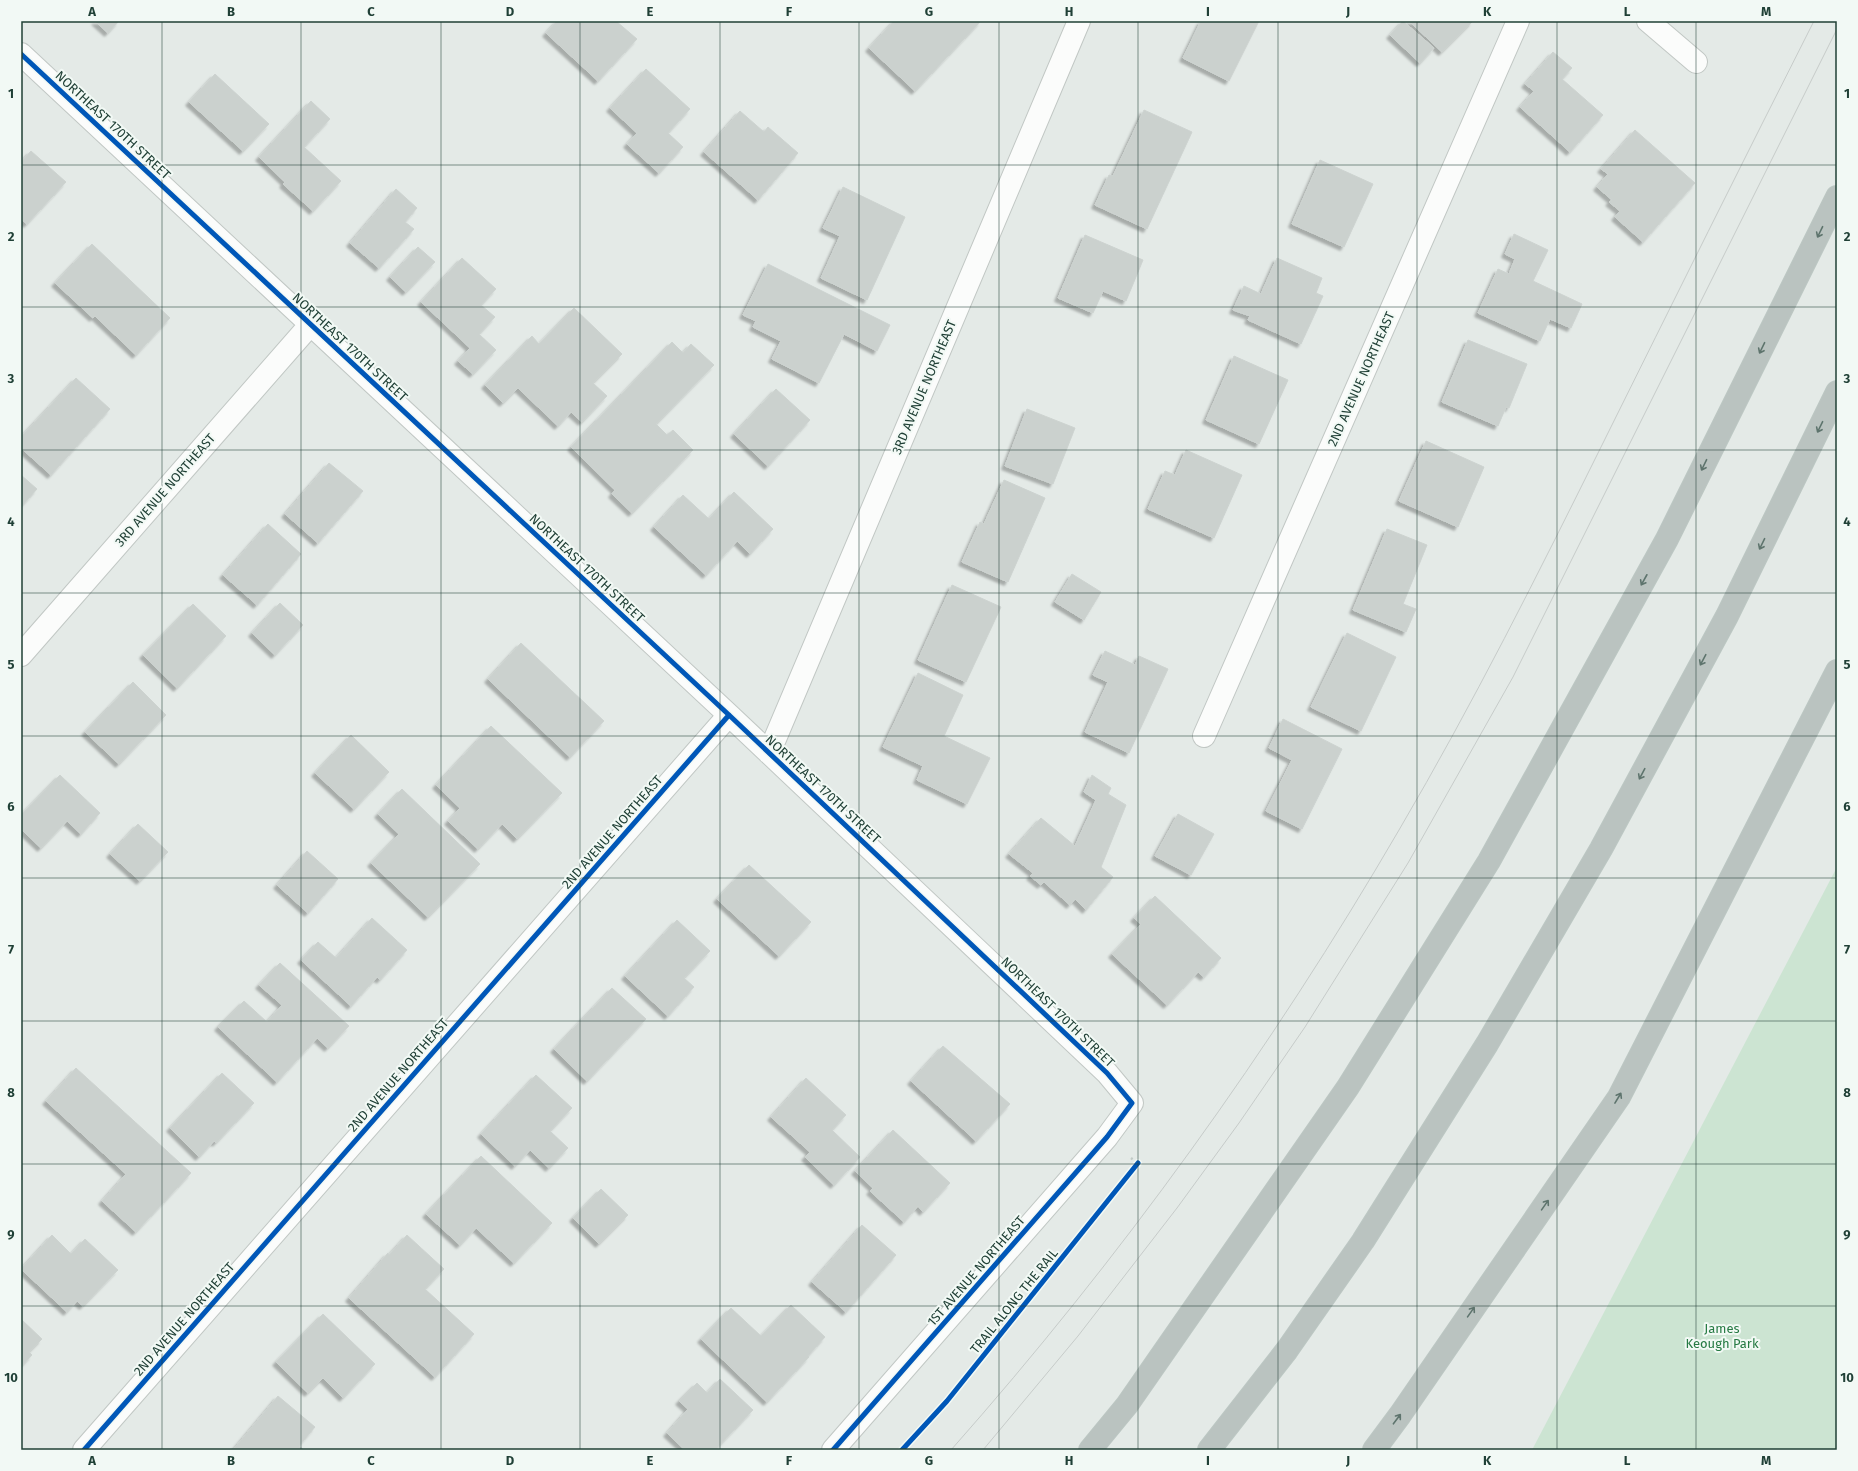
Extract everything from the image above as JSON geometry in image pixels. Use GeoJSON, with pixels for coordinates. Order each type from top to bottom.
{"type":"FeatureCollection","features":[{"type":"Feature","properties":{"kind":"highway"},"geometry":{"type":"LineString","coordinates":[[1090,1450],[1127,1405],[1348,1087],[1489,861],[1666,539],[1837,197]]}},
{"type":"Feature","properties":{"kind":"highway"},"geometry":{"type":"LineString","coordinates":[[1209,1450],[1287,1350],[1363,1241],[1487,1044],[1601,848],[1723,623],[1837,392]]}},
{"type":"Feature","properties":{"kind":"highway"},"geometry":{"type":"LineString","coordinates":[[1374,1450],[1400,1415],[1619,1097],[1837,671]]}},
{"type":"Feature","properties":{"kind":"street","name":"3RD AVENUE NORTHEAST"},"geometry":{"type":"LineString","coordinates":[[768,753],[1079,21]]}},
{"type":"Feature","properties":{"kind":"street","name":"2ND AVENUE NORTHEAST"},"geometry":{"type":"LineString","coordinates":[[1204,736],[1518,21]]}},
{"type":"Feature","properties":{"kind":"street"},"geometry":{"type":"LineString","coordinates":[[1648,21],[1696,62]]}},
{"type":"Feature","properties":{"kind":"street","name":"NORTHEAST 170TH STREET"},"geometry":{"type":"LineString","coordinates":[[21,54],[1061,1028],[1107,1073],[1132,1103]]}},
{"type":"Feature","properties":{"kind":"street","name":"3RD AVENUE NORTHEAST"},"geometry":{"type":"LineString","coordinates":[[21,654],[310,325]]}},
{"type":"Feature","properties":{"kind":"street","name":"2ND AVENUE NORTHEAST"},"geometry":{"type":"LineString","coordinates":[[84,1450],[729,716]]}},
{"type":"Feature","properties":{"kind":"street","name":"1ST AVENUE NORTHEAST"},"geometry":{"type":"LineString","coordinates":[[833,1450],[1107,1137],[1132,1103]]}},
{"type":"Feature","properties":{"kind":"path"},"geometry":{"type":"LineString","coordinates":[[1127,1155],[1138,1163],[1134,1169]]}},
{"type":"Feature","properties":{"kind":"green space","name":"James Keough Park"},"geometry":{"type":"Polygon","coordinates":[[[1837,867],[1837,1450],[1532,1450],[1837,867]]]}},
{"type":"Feature","properties":{"kind":"building"},"geometry":{"type":"Polygon","coordinates":[[[95,21],[119,21],[108,33],[95,21]]]}},
{"type":"Feature","properties":{"kind":"building"},"geometry":{"type":"Polygon","coordinates":[[[557,21],[616,21],[637,39],[598,81],[546,33],[557,21]]]}},
{"type":"Feature","properties":{"kind":"building"},"geometry":{"type":"Polygon","coordinates":[[[894,21],[981,21],[915,91],[869,48],[894,21]]]}},
{"type":"Feature","properties":{"kind":"building"},"geometry":{"type":"Polygon","coordinates":[[[1201,21],[1259,21],[1229,81],[1183,58],[1201,21]]]}},
{"type":"Feature","properties":{"kind":"building"},"geometry":{"type":"Polygon","coordinates":[[[1403,21],[1434,48],[1420,63],[1390,35],[1403,21]]]}},
{"type":"Feature","properties":{"kind":"building"},"geometry":{"type":"Polygon","coordinates":[[[1409,21],[1473,21],[1442,52],[1409,21]]]}},
{"type":"Feature","properties":{"kind":"building"},"geometry":{"type":"Polygon","coordinates":[[[1553,52],[1572,68],[1562,79],[1603,115],[1570,152],[1520,107],[1534,91],[1525,84],[1553,52]]]}},
{"type":"Feature","properties":{"kind":"building"},"geometry":{"type":"Polygon","coordinates":[[[646,69],[690,109],[668,133],[683,147],[659,173],[627,144],[637,133],[610,108],[646,69]]]}},
{"type":"Feature","properties":{"kind":"building"},"geometry":{"type":"Polygon","coordinates":[[[215,74],[269,124],[243,151],[189,102],[215,74]]]}},
{"type":"Feature","properties":{"kind":"building"},"geometry":{"type":"Polygon","coordinates":[[[311,101],[330,119],[304,147],[341,181],[313,211],[283,184],[285,182],[259,157],[311,101]]]}},
{"type":"Feature","properties":{"kind":"building"},"geometry":{"type":"Polygon","coordinates":[[[1144,110],[1192,132],[1147,229],[1095,205],[1109,175],[1113,176],[1144,110]]]}},
{"type":"Feature","properties":{"kind":"building"},"geometry":{"type":"Polygon","coordinates":[[[740,111],[764,132],[768,127],[798,153],[758,200],[704,152],[740,111]]]}},
{"type":"Feature","properties":{"kind":"building"},"geometry":{"type":"Polygon","coordinates":[[[1635,130],[1695,183],[1643,242],[1615,217],[1620,211],[1609,202],[1612,200],[1597,187],[1608,174],[1601,169],[1635,130]]]}},
{"type":"Feature","properties":{"kind":"building"},"geometry":{"type":"Polygon","coordinates":[[[31,151],[66,182],[27,224],[21,219],[21,162],[31,151]]]}},
{"type":"Feature","properties":{"kind":"building"},"geometry":{"type":"Polygon","coordinates":[[[1320,160],[1373,184],[1344,247],[1292,224],[1320,160]]]}},
{"type":"Feature","properties":{"kind":"building"},"geometry":{"type":"Polygon","coordinates":[[[843,187],[905,217],[867,300],[821,278],[840,236],[823,228],[843,187]]]}},
{"type":"Feature","properties":{"kind":"building"},"geometry":{"type":"Polygon","coordinates":[[[396,189],[417,208],[405,222],[414,229],[379,268],[350,243],[396,189]]]}},
{"type":"Feature","properties":{"kind":"building"},"geometry":{"type":"Polygon","coordinates":[[[1514,234],[1548,250],[1533,281],[1582,304],[1571,328],[1550,319],[1540,341],[1478,313],[1498,269],[1509,274],[1515,259],[1505,254],[1514,234]]]}},
{"type":"Feature","properties":{"kind":"building"},"geometry":{"type":"Polygon","coordinates":[[[1085,235],[1143,260],[1126,301],[1103,291],[1093,313],[1058,298],[1085,235]]]}},
{"type":"Feature","properties":{"kind":"building"},"geometry":{"type":"Polygon","coordinates":[[[92,244],[170,318],[136,355],[95,316],[93,318],[55,283],[92,244]]]}},
{"type":"Feature","properties":{"kind":"building"},"geometry":{"type":"Polygon","coordinates":[[[418,247],[435,262],[406,292],[390,277],[418,247]]]}},
{"type":"Feature","properties":{"kind":"building"},"geometry":{"type":"Polygon","coordinates":[[[462,258],[496,289],[481,305],[495,317],[479,334],[496,350],[473,374],[458,361],[470,348],[421,302],[462,258]]]}},
{"type":"Feature","properties":{"kind":"building"},"geometry":{"type":"Polygon","coordinates":[[[1277,258],[1322,278],[1316,293],[1323,296],[1301,344],[1248,320],[1250,316],[1233,310],[1244,286],[1261,294],[1277,258]]]}},
{"type":"Feature","properties":{"kind":"building"},"geometry":{"type":"Polygon","coordinates":[[[768,264],[890,325],[877,351],[844,334],[819,383],[772,359],[781,341],[753,327],[756,321],[743,315],[768,264]]]}},
{"type":"Feature","properties":{"kind":"building"},"geometry":{"type":"Polygon","coordinates":[[[574,308],[622,354],[593,383],[607,396],[582,422],[571,412],[558,426],[518,388],[503,403],[485,385],[532,336],[539,344],[574,308]]]}},
{"type":"Feature","properties":{"kind":"building"},"geometry":{"type":"Polygon","coordinates":[[[1468,340],[1527,364],[1509,408],[1506,407],[1498,426],[1442,402],[1468,340]]]}},
{"type":"Feature","properties":{"kind":"building"},"geometry":{"type":"Polygon","coordinates":[[[672,342],[683,353],[691,344],[714,365],[656,424],[667,435],[673,430],[693,450],[632,513],[612,494],[615,490],[571,447],[672,342]]]}},
{"type":"Feature","properties":{"kind":"building"},"geometry":{"type":"Polygon","coordinates":[[[1234,356],[1288,380],[1259,444],[1206,420],[1234,356]]]}},
{"type":"Feature","properties":{"kind":"building"},"geometry":{"type":"Polygon","coordinates":[[[76,378],[110,409],[51,475],[21,448],[21,437],[76,378]]]}},
{"type":"Feature","properties":{"kind":"building"},"geometry":{"type":"Polygon","coordinates":[[[776,389],[810,420],[768,466],[734,434],[776,389]]]}},
{"type":"Feature","properties":{"kind":"building"},"geometry":{"type":"Polygon","coordinates":[[[1027,409],[1075,428],[1053,484],[1005,466],[1027,409]]]}},
{"type":"Feature","properties":{"kind":"building"},"geometry":{"type":"Polygon","coordinates":[[[1426,441],[1484,467],[1458,527],[1399,501],[1426,441]]]}},
{"type":"Feature","properties":{"kind":"building"},"geometry":{"type":"Polygon","coordinates":[[[1186,450],[1242,475],[1214,538],[1148,509],[1165,471],[1175,475],[1186,450]]]}},
{"type":"Feature","properties":{"kind":"building"},"geometry":{"type":"Polygon","coordinates":[[[329,463],[363,491],[318,543],[285,514],[329,463]]]}},
{"type":"Feature","properties":{"kind":"building"},"geometry":{"type":"Polygon","coordinates":[[[21,475],[37,489],[21,507],[21,475]]]}},
{"type":"Feature","properties":{"kind":"building"},"geometry":{"type":"Polygon","coordinates":[[[1004,480],[1045,498],[1008,582],[962,562],[980,522],[984,524],[1004,480]]]}},
{"type":"Feature","properties":{"kind":"building"},"geometry":{"type":"Polygon","coordinates":[[[734,492],[773,529],[750,554],[737,541],[706,575],[654,527],[683,495],[709,519],[734,492]]]}},
{"type":"Feature","properties":{"kind":"building"},"geometry":{"type":"Polygon","coordinates":[[[268,524],[301,554],[257,605],[223,575],[268,524]]]}},
{"type":"Feature","properties":{"kind":"building"},"geometry":{"type":"Polygon","coordinates":[[[1387,529],[1427,545],[1403,604],[1416,609],[1406,632],[1353,610],[1387,529]]]}},
{"type":"Feature","properties":{"kind":"building"},"geometry":{"type":"Polygon","coordinates":[[[1072,574],[1101,592],[1084,620],[1055,602],[1072,574]]]}},
{"type":"Feature","properties":{"kind":"building"},"geometry":{"type":"Polygon","coordinates":[[[952,585],[1001,607],[966,682],[918,660],[952,585]]]}},
{"type":"Feature","properties":{"kind":"building"},"geometry":{"type":"Polygon","coordinates":[[[280,603],[303,625],[275,655],[252,633],[280,603]]]}},
{"type":"Feature","properties":{"kind":"building"},"geometry":{"type":"Polygon","coordinates":[[[193,604],[226,636],[177,688],[143,655],[193,604]]]}},
{"type":"Feature","properties":{"kind":"building"},"geometry":{"type":"Polygon","coordinates":[[[1347,633],[1396,657],[1361,731],[1311,707],[1347,633]]]}},
{"type":"Feature","properties":{"kind":"building"},"geometry":{"type":"Polygon","coordinates":[[[521,643],[604,721],[570,757],[488,679],[521,643]]]}},
{"type":"Feature","properties":{"kind":"building"},"geometry":{"type":"Polygon","coordinates":[[[1105,651],[1135,665],[1139,656],[1168,669],[1129,753],[1085,732],[1108,682],[1093,675],[1105,651]]]}},
{"type":"Feature","properties":{"kind":"building"},"geometry":{"type":"Polygon","coordinates":[[[918,673],[963,695],[944,736],[990,758],[967,804],[917,780],[923,766],[883,747],[918,673]]]}},
{"type":"Feature","properties":{"kind":"building"},"geometry":{"type":"Polygon","coordinates":[[[133,682],[166,715],[119,764],[85,732],[133,682]]]}},
{"type":"Feature","properties":{"kind":"building"},"geometry":{"type":"Polygon","coordinates":[[[1283,719],[1342,749],[1302,829],[1266,811],[1292,760],[1269,748],[1283,719]]]}},
{"type":"Feature","properties":{"kind":"building"},"geometry":{"type":"Polygon","coordinates":[[[491,726],[562,793],[517,839],[502,824],[478,849],[448,821],[460,808],[436,785],[491,726]]]}},
{"type":"Feature","properties":{"kind":"building"},"geometry":{"type":"Polygon","coordinates":[[[351,735],[389,772],[354,809],[315,773],[351,735]]]}},
{"type":"Feature","properties":{"kind":"building"},"geometry":{"type":"Polygon","coordinates":[[[60,775],[100,813],[81,834],[67,821],[41,848],[21,829],[21,815],[60,775]]]}},
{"type":"Feature","properties":{"kind":"building"},"geometry":{"type":"Polygon","coordinates":[[[1092,775],[1111,788],[1108,794],[1126,805],[1101,867],[1113,877],[1086,910],[1075,899],[1070,905],[1044,882],[1041,885],[1030,876],[1033,873],[1009,854],[1041,818],[1075,846],[1096,800],[1084,792],[1092,775]]]}},
{"type":"Feature","properties":{"kind":"building"},"geometry":{"type":"Polygon","coordinates":[[[402,789],[480,864],[428,917],[371,863],[399,834],[378,814],[402,789]]]}},
{"type":"Feature","properties":{"kind":"building"},"geometry":{"type":"Polygon","coordinates":[[[1178,814],[1214,834],[1191,875],[1155,856],[1178,814]]]}},
{"type":"Feature","properties":{"kind":"building"},"geometry":{"type":"Polygon","coordinates":[[[138,824],[168,852],[140,881],[110,854],[138,824]]]}},
{"type":"Feature","properties":{"kind":"building"},"geometry":{"type":"Polygon","coordinates":[[[307,851],[338,879],[308,913],[277,885],[307,851]]]}},
{"type":"Feature","properties":{"kind":"building"},"geometry":{"type":"Polygon","coordinates":[[[749,865],[811,922],[779,956],[717,899],[749,865]]]}},
{"type":"Feature","properties":{"kind":"building"},"geometry":{"type":"Polygon","coordinates":[[[1155,896],[1221,958],[1204,977],[1198,972],[1167,1005],[1112,954],[1141,924],[1134,918],[1155,896]]]}},
{"type":"Feature","properties":{"kind":"building"},"geometry":{"type":"Polygon","coordinates":[[[372,918],[407,950],[380,980],[377,977],[351,1006],[301,960],[318,942],[336,958],[372,918]]]}},
{"type":"Feature","properties":{"kind":"building"},"geometry":{"type":"Polygon","coordinates":[[[677,920],[710,951],[684,978],[694,987],[668,1016],[625,976],[677,920]]]}},
{"type":"Feature","properties":{"kind":"building"},"geometry":{"type":"Polygon","coordinates":[[[280,963],[349,1026],[328,1048],[317,1038],[277,1082],[218,1027],[244,1001],[267,1022],[282,1005],[259,985],[280,963]]]}},
{"type":"Feature","properties":{"kind":"building"},"geometry":{"type":"Polygon","coordinates":[[[612,988],[646,1019],[587,1081],[554,1049],[612,988]]]}},
{"type":"Feature","properties":{"kind":"building"},"geometry":{"type":"Polygon","coordinates":[[[943,1046],[1010,1104],[976,1141],[911,1081],[943,1046]]]}},
{"type":"Feature","properties":{"kind":"building"},"geometry":{"type":"Polygon","coordinates":[[[76,1068],[191,1173],[136,1232],[102,1201],[126,1174],[46,1101],[76,1068]]]}},
{"type":"Feature","properties":{"kind":"building"},"geometry":{"type":"Polygon","coordinates":[[[222,1073],[254,1103],[216,1143],[214,1141],[199,1157],[170,1128],[222,1073]]]}},
{"type":"Feature","properties":{"kind":"building"},"geometry":{"type":"Polygon","coordinates":[[[536,1075],[572,1108],[550,1131],[568,1148],[549,1168],[530,1150],[515,1166],[481,1134],[536,1075]]]}},
{"type":"Feature","properties":{"kind":"building"},"geometry":{"type":"Polygon","coordinates":[[[806,1078],[846,1115],[832,1130],[860,1157],[834,1185],[805,1157],[810,1152],[771,1117],[806,1078]]]}},
{"type":"Feature","properties":{"kind":"building"},"geometry":{"type":"Polygon","coordinates":[[[893,1130],[950,1183],[923,1212],[918,1206],[904,1222],[870,1191],[873,1188],[855,1171],[893,1130]]]}},
{"type":"Feature","properties":{"kind":"building"},"geometry":{"type":"Polygon","coordinates":[[[481,1156],[552,1223],[514,1263],[476,1228],[460,1245],[426,1214],[481,1156]]]}},
{"type":"Feature","properties":{"kind":"building"},"geometry":{"type":"Polygon","coordinates":[[[601,1189],[628,1215],[599,1244],[573,1218],[601,1189]]]}},
{"type":"Feature","properties":{"kind":"building"},"geometry":{"type":"Polygon","coordinates":[[[862,1225],[896,1255],[846,1312],[812,1282],[862,1225]]]}},
{"type":"Feature","properties":{"kind":"building"},"geometry":{"type":"Polygon","coordinates":[[[52,1235],[71,1254],[85,1239],[118,1270],[83,1306],[77,1301],[67,1312],[21,1269],[52,1235]]]}},
{"type":"Feature","properties":{"kind":"building"},"geometry":{"type":"Polygon","coordinates":[[[407,1235],[444,1269],[425,1289],[474,1334],[435,1377],[349,1298],[388,1253],[389,1255],[407,1235]]]}},
{"type":"Feature","properties":{"kind":"building"},"geometry":{"type":"Polygon","coordinates":[[[791,1305],[825,1337],[808,1356],[809,1357],[767,1402],[701,1339],[731,1308],[761,1336],[791,1305]]]}},
{"type":"Feature","properties":{"kind":"building"},"geometry":{"type":"Polygon","coordinates":[[[323,1314],[375,1364],[343,1398],[323,1378],[308,1393],[276,1362],[323,1314]]]}},
{"type":"Feature","properties":{"kind":"building"},"geometry":{"type":"Polygon","coordinates":[[[21,1319],[42,1339],[29,1352],[32,1355],[21,1367],[21,1319]]]}},
{"type":"Feature","properties":{"kind":"building"},"geometry":{"type":"Polygon","coordinates":[[[720,1379],[753,1410],[715,1450],[685,1450],[667,1433],[688,1409],[679,1401],[697,1383],[707,1393],[720,1379]]]}},
{"type":"Feature","properties":{"kind":"building"},"geometry":{"type":"Polygon","coordinates":[[[278,1396],[315,1427],[299,1446],[304,1450],[233,1450],[278,1396]]]}},
{"type":"Feature","properties":{"kind":"tram line"},"geometry":{"type":"LineString","coordinates":[[951,1450],[1014,1378],[1133,1228],[1246,1072],[1299,993],[1350,912],[1453,735],[1504,638],[1814,21]]}},
{"type":"Feature","properties":{"kind":"tram line"},"geometry":{"type":"LineString","coordinates":[[983,1450],[1078,1336],[1177,1208],[1239,1123],[1305,1027],[1408,863],[1513,677],[1837,29]]}},
{"type":"Feature","properties":{"kind":"cycle path"},"geometry":{"type":"LineString","coordinates":[[21,54],[729,715],[1107,1073],[1132,1103],[1107,1137],[833,1450]]}},
{"type":"Feature","properties":{"kind":"cycle path"},"geometry":{"type":"LineString","coordinates":[[84,1450],[729,715]]}},
{"type":"Feature","properties":{"kind":"cycle path","name":"TRAIL ALONG THE RAIL"},"geometry":{"type":"LineString","coordinates":[[902,1450],[947,1401],[1138,1163]]}}]}
